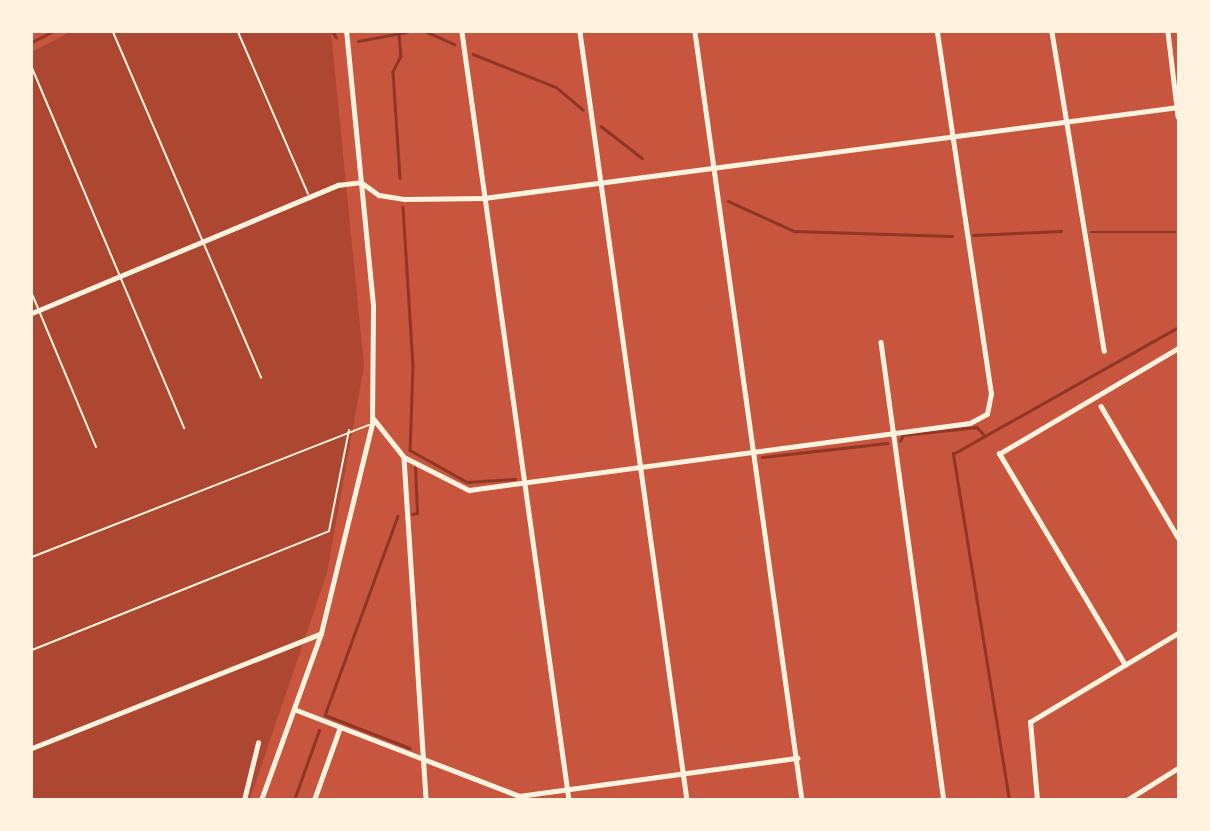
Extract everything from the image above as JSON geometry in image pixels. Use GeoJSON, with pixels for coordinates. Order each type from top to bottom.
{"type":"FeatureCollection","features":[{"type":"Feature","properties":{"kind":"street"},"geometry":{"type":"LineString","coordinates":[[261,800],[321,633],[373,421],[373,305],[346,32]]}},
{"type":"Feature","properties":{"kind":"street"},"geometry":{"type":"LineString","coordinates":[[462,32],[569,800]]}},
{"type":"Feature","properties":{"kind":"street"},"geometry":{"type":"LineString","coordinates":[[580,32],[638,469],[687,800]]}},
{"type":"Feature","properties":{"kind":"street"},"geometry":{"type":"LineString","coordinates":[[695,32],[802,800]]}},
{"type":"Feature","properties":{"kind":"street"},"geometry":{"type":"LineString","coordinates":[[373,421],[404,457],[469,490],[970,423],[987,414],[991,394],[937,32]]}},
{"type":"Feature","properties":{"kind":"street"},"geometry":{"type":"LineString","coordinates":[[1052,32],[1064,122],[1104,351]]}},
{"type":"Feature","properties":{"kind":"street"},"geometry":{"type":"LineString","coordinates":[[1168,32],[1178,116]]}},
{"type":"Feature","properties":{"kind":"street"},"geometry":{"type":"LineString","coordinates":[[32,313],[308,195],[361,183],[379,195],[405,199],[484,198],[1178,107]]}},
{"type":"Feature","properties":{"kind":"street"},"geometry":{"type":"LineString","coordinates":[[881,342],[944,800]]}},
{"type":"Feature","properties":{"kind":"street"},"geometry":{"type":"LineString","coordinates":[[1125,665],[999,454],[1178,348]]}},
{"type":"Feature","properties":{"kind":"street"},"geometry":{"type":"LineString","coordinates":[[1101,406],[1178,537]]}},
{"type":"Feature","properties":{"kind":"street"},"geometry":{"type":"LineString","coordinates":[[404,457],[426,800]]}},
{"type":"Feature","properties":{"kind":"street"},"geometry":{"type":"LineString","coordinates":[[32,748],[321,633]]}},
{"type":"Feature","properties":{"kind":"street"},"geometry":{"type":"LineString","coordinates":[[1037,800],[1030,722],[1178,633]]}},
{"type":"Feature","properties":{"kind":"street"},"geometry":{"type":"LineString","coordinates":[[293,709],[339,730],[519,796],[797,758]]}},
{"type":"Feature","properties":{"kind":"street"},"geometry":{"type":"LineString","coordinates":[[314,800],[339,730]]}},
{"type":"Feature","properties":{"kind":"street"},"geometry":{"type":"LineString","coordinates":[[244,800],[258,743]]}},
{"type":"Feature","properties":{"kind":"street"},"geometry":{"type":"LineString","coordinates":[[1127,800],[1178,768]]}},
{"type":"Feature","properties":{"kind":"lane"},"geometry":{"type":"LineString","coordinates":[[113,32],[205,241],[261,377]]}},
{"type":"Feature","properties":{"kind":"lane"},"geometry":{"type":"LineString","coordinates":[[238,32],[308,195]]}},
{"type":"Feature","properties":{"kind":"lane"},"geometry":{"type":"LineString","coordinates":[[32,68],[184,428]]}},
{"type":"Feature","properties":{"kind":"lane"},"geometry":{"type":"LineString","coordinates":[[32,294],[96,447]]}},
{"type":"Feature","properties":{"kind":"lane"},"geometry":{"type":"LineString","coordinates":[[32,557],[373,421]]}},
{"type":"Feature","properties":{"kind":"lane"},"geometry":{"type":"LineString","coordinates":[[32,650],[328,531],[349,430]]}},
{"type":"Feature","properties":{"kind":"shaded area"},"geometry":{"type":"Polygon","coordinates":[[[70,32],[331,32],[364,366],[327,573],[250,799],[32,800],[32,52],[70,32]]]}},
{"type":"Feature","properties":{"kind":"waterway"},"geometry":{"type":"LineString","coordinates":[[32,42],[52,32]]}},
{"type":"Feature","properties":{"kind":"waterway"},"geometry":{"type":"LineString","coordinates":[[333,32],[336,37]]}},
{"type":"Feature","properties":{"kind":"waterway"},"geometry":{"type":"LineString","coordinates":[[358,41],[407,32]]}},
{"type":"Feature","properties":{"kind":"waterway"},"geometry":{"type":"LineString","coordinates":[[427,32],[454,44]]}},
{"type":"Feature","properties":{"kind":"waterway"},"geometry":{"type":"LineString","coordinates":[[399,35],[401,56],[393,72],[400,178]]}},
{"type":"Feature","properties":{"kind":"waterway"},"geometry":{"type":"LineString","coordinates":[[473,54],[556,87],[583,110]]}},
{"type":"Feature","properties":{"kind":"waterway"},"geometry":{"type":"LineString","coordinates":[[601,126],[642,158]]}},
{"type":"Feature","properties":{"kind":"waterway"},"geometry":{"type":"LineString","coordinates":[[728,201],[794,231],[952,236]]}},
{"type":"Feature","properties":{"kind":"waterway"},"geometry":{"type":"LineString","coordinates":[[403,207],[413,366],[410,450],[467,482],[515,479]]}},
{"type":"Feature","properties":{"kind":"waterway"},"geometry":{"type":"LineString","coordinates":[[973,235],[1061,231]]}},
{"type":"Feature","properties":{"kind":"waterway"},"geometry":{"type":"LineString","coordinates":[[1091,232],[1175,232]]}},
{"type":"Feature","properties":{"kind":"waterway"},"geometry":{"type":"LineString","coordinates":[[1009,800],[953,454],[1178,327]]}},
{"type":"Feature","properties":{"kind":"waterway"},"geometry":{"type":"LineString","coordinates":[[900,441],[903,435],[977,427],[985,436]]}},
{"type":"Feature","properties":{"kind":"waterway"},"geometry":{"type":"LineString","coordinates":[[762,457],[887,443]]}},
{"type":"Feature","properties":{"kind":"waterway"},"geometry":{"type":"LineString","coordinates":[[412,514],[417,513],[415,468]]}},
{"type":"Feature","properties":{"kind":"waterway"},"geometry":{"type":"LineString","coordinates":[[398,516],[325,715],[410,748]]}},
{"type":"Feature","properties":{"kind":"waterway"},"geometry":{"type":"LineString","coordinates":[[294,800],[319,730]]}}]}
